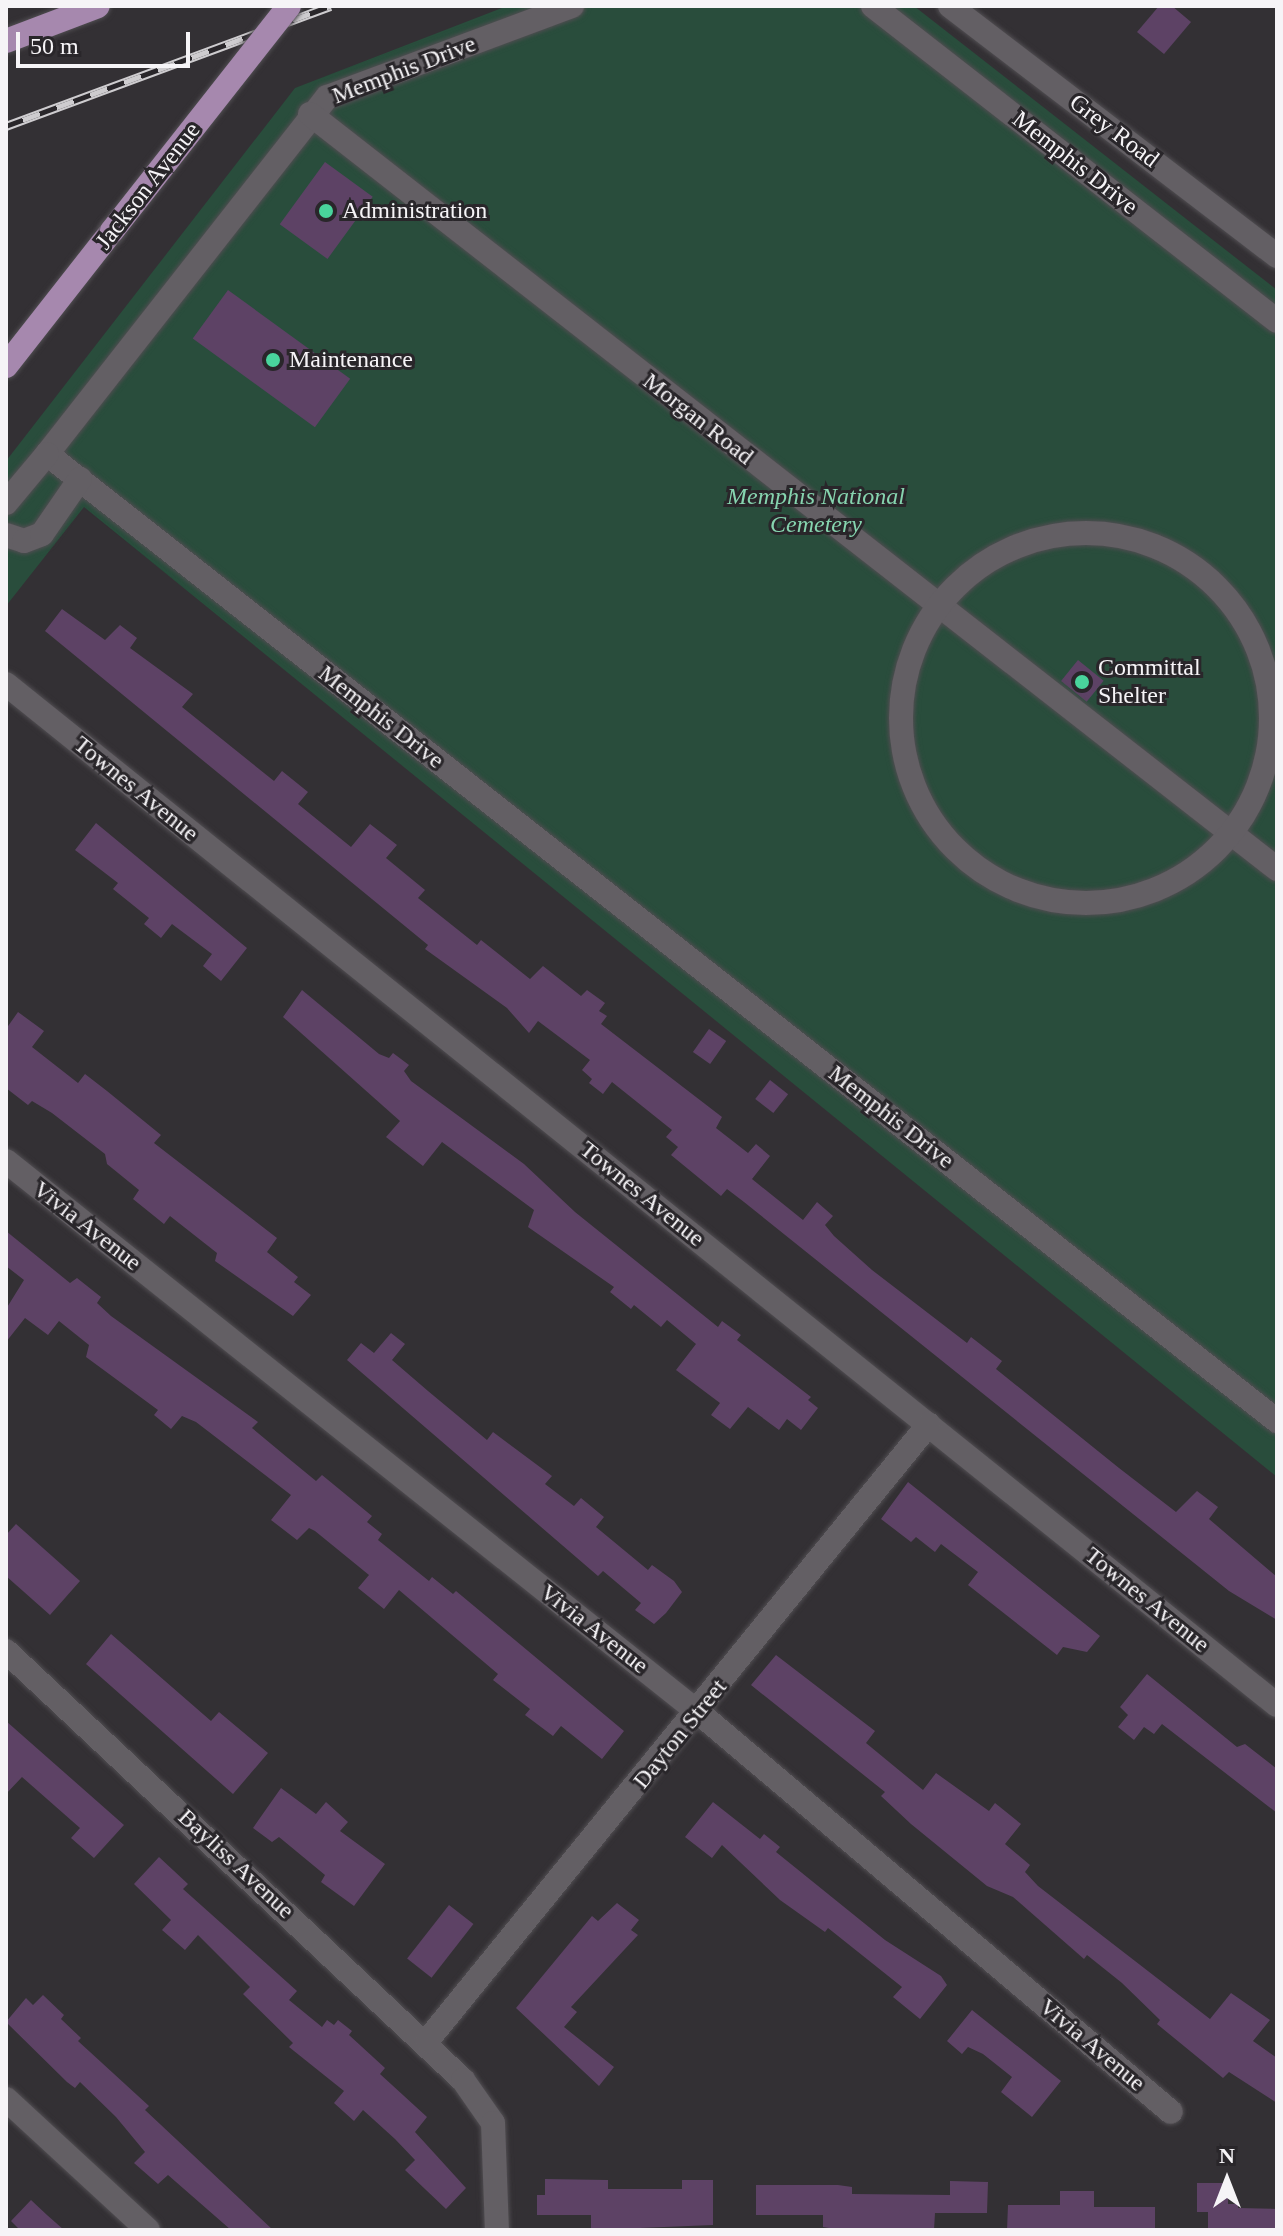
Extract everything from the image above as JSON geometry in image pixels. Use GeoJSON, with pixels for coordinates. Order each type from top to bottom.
{"type":"FeatureCollection","features":[{"type":"Feature","properties":{"kind":"main road"},"geometry":{"type":"LineString","coordinates":[[6,41],[98,6]]}},
{"type":"Feature","properties":{"kind":"main road","name":"Jackson Avenue"},"geometry":{"type":"LineString","coordinates":[[6,366],[289,6]]}},
{"type":"Feature","properties":{"kind":"street","name":"Memphis Drive"},"geometry":{"type":"LineString","coordinates":[[572,6],[327,97],[310,114],[47,454],[1277,1421]]}},
{"type":"Feature","properties":{"kind":"street","name":"Memphis Drive"},"geometry":{"type":"LineString","coordinates":[[873,6],[1277,321]]}},
{"type":"Feature","properties":{"kind":"street","name":"Grey Road"},"geometry":{"type":"LineString","coordinates":[[950,6],[1277,256]]}},
{"type":"Feature","properties":{"kind":"street","name":"Morgan Road"},"geometry":{"type":"LineString","coordinates":[[310,114],[1277,869]]}},
{"type":"Feature","properties":{"kind":"street"},"geometry":{"type":"LineString","coordinates":[[6,503],[47,454]]}},
{"type":"Feature","properties":{"kind":"street"},"geometry":{"type":"LineString","coordinates":[[7,537],[24,541],[42,534],[80,479]]}},
{"type":"Feature","properties":{"kind":"street"},"geometry":{"type":"LineString","coordinates":[[1091,532],[1134,540],[1201,571],[1241,614],[1266,668],[1273,726],[1264,769],[1232,835],[1184,877],[1124,901],[1059,903],[998,884],[947,844],[912,789],[898,727],[907,663],[937,606],[979,565],[1032,540],[1091,532]]}},
{"type":"Feature","properties":{"kind":"street","name":"Townes Avenue"},"geometry":{"type":"LineString","coordinates":[[6,684],[1277,1705]]}},
{"type":"Feature","properties":{"kind":"street","name":"Vivia Avenue"},"geometry":{"type":"LineString","coordinates":[[6,1161],[698,1712],[1171,2112]]}},
{"type":"Feature","properties":{"kind":"street","name":"Dayton Street"},"geometry":{"type":"LineString","coordinates":[[427,2041],[698,1712],[929,1424]]}},
{"type":"Feature","properties":{"kind":"street","name":"Bayliss Avenue"},"geometry":{"type":"LineString","coordinates":[[6,1651],[427,2041],[463,2080],[493,2123],[497,2230]]}},
{"type":"Feature","properties":{"kind":"street"},"geometry":{"type":"LineString","coordinates":[[6,2099],[148,2230]]}},
{"type":"Feature","properties":{"kind":"green space","name":"Memphis National Cemetery"},"geometry":{"type":"Polygon","coordinates":[[[507,6],[914,6],[1277,290],[1277,1477],[84,507],[6,606],[6,461],[295,88],[507,6]]]}},
{"type":"Feature","properties":{"kind":"building"},"geometry":{"type":"Polygon","coordinates":[[[1159,6],[1172,6],[1191,22],[1164,54],[1137,32],[1159,6]]]}},
{"type":"Feature","properties":{"kind":"building","name":"Administration"},"geometry":{"type":"Polygon","coordinates":[[[325,162],[373,197],[327,259],[280,224],[325,162]]]}},
{"type":"Feature","properties":{"kind":"building","name":"Maintenance"},"geometry":{"type":"Polygon","coordinates":[[[228,290],[350,379],[315,427],[193,339],[228,290]]]}},
{"type":"Feature","properties":{"kind":"building"},"geometry":{"type":"Polygon","coordinates":[[[62,609],[105,640],[120,625],[137,638],[130,648],[193,694],[182,707],[274,781],[282,771],[308,792],[298,804],[351,847],[370,824],[397,845],[386,858],[425,890],[418,898],[477,945],[481,940],[530,979],[543,966],[581,996],[587,990],[605,1003],[599,1011],[607,1016],[601,1024],[722,1117],[716,1128],[748,1153],[756,1144],[770,1156],[752,1179],[803,1220],[817,1202],[833,1216],[825,1225],[872,1270],[967,1343],[971,1337],[1002,1361],[996,1369],[1119,1468],[1176,1512],[1197,1491],[1218,1507],[1209,1519],[1277,1577],[1277,1620],[1229,1591],[744,1202],[727,1189],[721,1196],[671,1155],[678,1147],[666,1137],[672,1130],[612,1082],[603,1094],[589,1083],[592,1079],[582,1070],[590,1060],[538,1021],[529,1033],[507,1008],[425,949],[428,945],[45,631],[62,609]]]}},
{"type":"Feature","properties":{"kind":"building","name":"Committal Shelter"},"geometry":{"type":"Polygon","coordinates":[[[1078,660],[1104,681],[1087,702],[1061,681],[1078,660]]]}},
{"type":"Feature","properties":{"kind":"building"},"geometry":{"type":"Polygon","coordinates":[[[96,823],[247,948],[221,981],[203,966],[212,954],[172,924],[161,938],[144,924],[149,918],[113,889],[118,883],[75,850],[96,823]]]}},
{"type":"Feature","properties":{"kind":"building"},"geometry":{"type":"Polygon","coordinates":[[[302,990],[379,1054],[389,1058],[393,1053],[409,1065],[404,1071],[411,1081],[524,1164],[575,1212],[718,1327],[722,1321],[741,1335],[737,1340],[811,1397],[808,1400],[818,1408],[801,1430],[787,1419],[779,1430],[748,1407],[730,1429],[711,1415],[720,1403],[676,1370],[696,1344],[667,1320],[661,1327],[634,1305],[631,1309],[610,1292],[614,1287],[528,1227],[534,1210],[442,1142],[423,1166],[386,1137],[400,1121],[283,1017],[302,990]]]}},
{"type":"Feature","properties":{"kind":"building"},"geometry":{"type":"Polygon","coordinates":[[[18,1012],[44,1031],[32,1047],[78,1083],[85,1074],[107,1091],[161,1135],[154,1143],[277,1238],[267,1252],[298,1277],[294,1282],[311,1295],[293,1316],[215,1261],[217,1253],[170,1216],[164,1224],[133,1199],[139,1190],[107,1164],[105,1154],[52,1113],[32,1101],[28,1105],[6,1088],[6,1029],[18,1012]]]}},
{"type":"Feature","properties":{"kind":"building"},"geometry":{"type":"Polygon","coordinates":[[[709,1029],[726,1041],[710,1064],[693,1052],[709,1029]]]}},
{"type":"Feature","properties":{"kind":"building"},"geometry":{"type":"Polygon","coordinates":[[[770,1080],[788,1094],[773,1113],[755,1099],[770,1080]]]}},
{"type":"Feature","properties":{"kind":"building"},"geometry":{"type":"Polygon","coordinates":[[[6,1231],[70,1283],[77,1278],[101,1297],[97,1303],[111,1316],[258,1422],[252,1428],[288,1458],[316,1481],[322,1475],[372,1516],[367,1522],[382,1534],[378,1540],[429,1581],[432,1577],[453,1594],[456,1591],[624,1731],[602,1759],[561,1726],[553,1736],[525,1715],[530,1709],[493,1680],[498,1674],[399,1590],[384,1609],[358,1588],[369,1575],[315,1531],[309,1528],[297,1540],[271,1520],[291,1495],[196,1422],[182,1416],[171,1429],[154,1415],[158,1410],[86,1357],[89,1345],[59,1321],[48,1335],[25,1318],[6,1342],[6,1309],[24,1280],[6,1266],[6,1231]]]}},
{"type":"Feature","properties":{"kind":"building"},"geometry":{"type":"Polygon","coordinates":[[[391,1333],[405,1344],[392,1360],[487,1440],[493,1432],[552,1476],[545,1484],[574,1506],[581,1498],[604,1517],[596,1527],[648,1570],[652,1565],[674,1581],[682,1592],[666,1613],[654,1624],[635,1610],[641,1603],[603,1571],[598,1576],[347,1360],[361,1343],[374,1353],[391,1333]]]}},
{"type":"Feature","properties":{"kind":"building"},"geometry":{"type":"Polygon","coordinates":[[[908,1482],[1100,1636],[1087,1652],[1063,1647],[1057,1655],[968,1585],[978,1572],[941,1544],[935,1552],[916,1537],[911,1542],[881,1519],[908,1482]]]}},
{"type":"Feature","properties":{"kind":"building"},"geometry":{"type":"Polygon","coordinates":[[[16,1524],[80,1581],[50,1615],[6,1576],[6,1535],[16,1524]]]}},
{"type":"Feature","properties":{"kind":"building"},"geometry":{"type":"Polygon","coordinates":[[[111,1634],[211,1721],[219,1712],[268,1753],[233,1794],[86,1664],[111,1634]]]}},
{"type":"Feature","properties":{"kind":"building"},"geometry":{"type":"Polygon","coordinates":[[[776,1655],[875,1731],[866,1743],[923,1790],[936,1773],[989,1811],[995,1803],[1021,1824],[1005,1844],[1030,1865],[1025,1872],[1038,1886],[1210,2019],[1231,1993],[1270,2020],[1253,2041],[1277,2058],[1277,2103],[1229,2072],[1223,2078],[1157,2024],[1160,2020],[1122,1983],[1087,1955],[1084,1959],[1013,1897],[987,1886],[911,1824],[881,1796],[885,1792],[751,1685],[776,1655]]]}},
{"type":"Feature","properties":{"kind":"building"},"geometry":{"type":"Polygon","coordinates":[[[1147,1674],[1237,1747],[1245,1744],[1277,1769],[1277,1813],[1162,1724],[1154,1734],[1144,1727],[1134,1740],[1118,1727],[1128,1715],[1120,1707],[1147,1674]]]}},
{"type":"Feature","properties":{"kind":"building"},"geometry":{"type":"Polygon","coordinates":[[[6,1721],[124,1825],[94,1858],[71,1838],[80,1828],[22,1777],[6,1794],[6,1721]]]}},
{"type":"Feature","properties":{"kind":"building"},"geometry":{"type":"Polygon","coordinates":[[[281,1788],[316,1814],[326,1802],[348,1822],[340,1831],[385,1864],[354,1906],[321,1882],[325,1875],[279,1837],[272,1842],[253,1828],[281,1788]]]}},
{"type":"Feature","properties":{"kind":"building"},"geometry":{"type":"Polygon","coordinates":[[[713,1802],[760,1839],[764,1834],[780,1847],[776,1852],[885,1940],[941,1976],[947,1985],[920,2019],[893,1997],[902,1987],[828,1928],[825,1932],[780,1900],[722,1845],[712,1858],[685,1837],[713,1802]]]}},
{"type":"Feature","properties":{"kind":"building"},"geometry":{"type":"Polygon","coordinates":[[[159,1857],[188,1884],[183,1889],[297,1991],[289,2000],[322,2027],[327,2020],[334,2025],[338,2020],[352,2031],[349,2035],[385,2068],[380,2074],[427,2117],[415,2132],[466,2188],[446,2209],[405,2170],[415,2160],[395,2139],[363,2110],[354,2121],[334,2103],[344,2091],[289,2047],[293,2043],[243,1994],[250,1987],[198,1935],[185,1950],[162,1930],[171,1920],[134,1884],[159,1857]]]}},
{"type":"Feature","properties":{"kind":"building"},"geometry":{"type":"Polygon","coordinates":[[[617,1903],[639,1920],[631,1930],[638,1935],[571,2007],[577,2012],[564,2027],[614,2067],[599,2086],[516,2008],[592,1916],[598,1921],[617,1903]]]}},
{"type":"Feature","properties":{"kind":"building"},"geometry":{"type":"Polygon","coordinates":[[[449,1905],[473,1924],[432,1978],[407,1959],[449,1905]]]}},
{"type":"Feature","properties":{"kind":"building"},"geometry":{"type":"Polygon","coordinates":[[[43,1995],[64,2015],[61,2019],[81,2038],[78,2041],[149,2106],[145,2110],[273,2230],[231,2230],[168,2175],[158,2184],[134,2163],[145,2152],[116,2117],[80,2082],[75,2088],[67,2082],[6,2022],[26,1998],[33,2005],[43,1995]]]}},
{"type":"Feature","properties":{"kind":"building"},"geometry":{"type":"Polygon","coordinates":[[[972,2010],[1061,2081],[1032,2117],[1001,2092],[1012,2077],[983,2054],[968,2047],[962,2054],[947,2041],[972,2010]]]}},
{"type":"Feature","properties":{"kind":"building"},"geometry":{"type":"Polygon","coordinates":[[[545,2179],[608,2180],[608,2189],[682,2189],[682,2180],[713,2180],[713,2225],[591,2230],[591,2215],[537,2215],[537,2195],[545,2195],[545,2179]]]}},
{"type":"Feature","properties":{"kind":"building"},"geometry":{"type":"Polygon","coordinates":[[[950,2181],[988,2182],[987,2213],[935,2213],[934,2230],[829,2228],[823,2227],[823,2215],[756,2215],[756,2185],[838,2185],[852,2187],[852,2194],[950,2195],[950,2181]]]}},
{"type":"Feature","properties":{"kind":"building"},"geometry":{"type":"Polygon","coordinates":[[[1197,2183],[1228,2183],[1228,2204],[1238,2204],[1238,2208],[1277,2209],[1277,2230],[1208,2230],[1208,2212],[1197,2212],[1197,2183]]]}},
{"type":"Feature","properties":{"kind":"building"},"geometry":{"type":"Polygon","coordinates":[[[1060,2191],[1094,2191],[1094,2207],[1155,2207],[1155,2230],[1007,2230],[1008,2205],[1060,2205],[1060,2191]]]}},
{"type":"Feature","properties":{"kind":"building"},"geometry":{"type":"Polygon","coordinates":[[[31,2200],[64,2230],[20,2230],[11,2221],[31,2200]]]}},
{"type":"Feature","properties":{"kind":"railway"},"geometry":{"type":"LineString","coordinates":[[6,126],[330,6]]}},
{"type":"Feature","properties":{"kind":"place","name":"Administration"},"geometry":{"type":"Point","coordinates":[326,211]}},
{"type":"Feature","properties":{"kind":"place","name":"Maintenance"},"geometry":{"type":"Point","coordinates":[273,360]}},
{"type":"Feature","properties":{"kind":"place","name":"Committal Shelter"},"geometry":{"type":"Point","coordinates":[1082,682]}}]}
